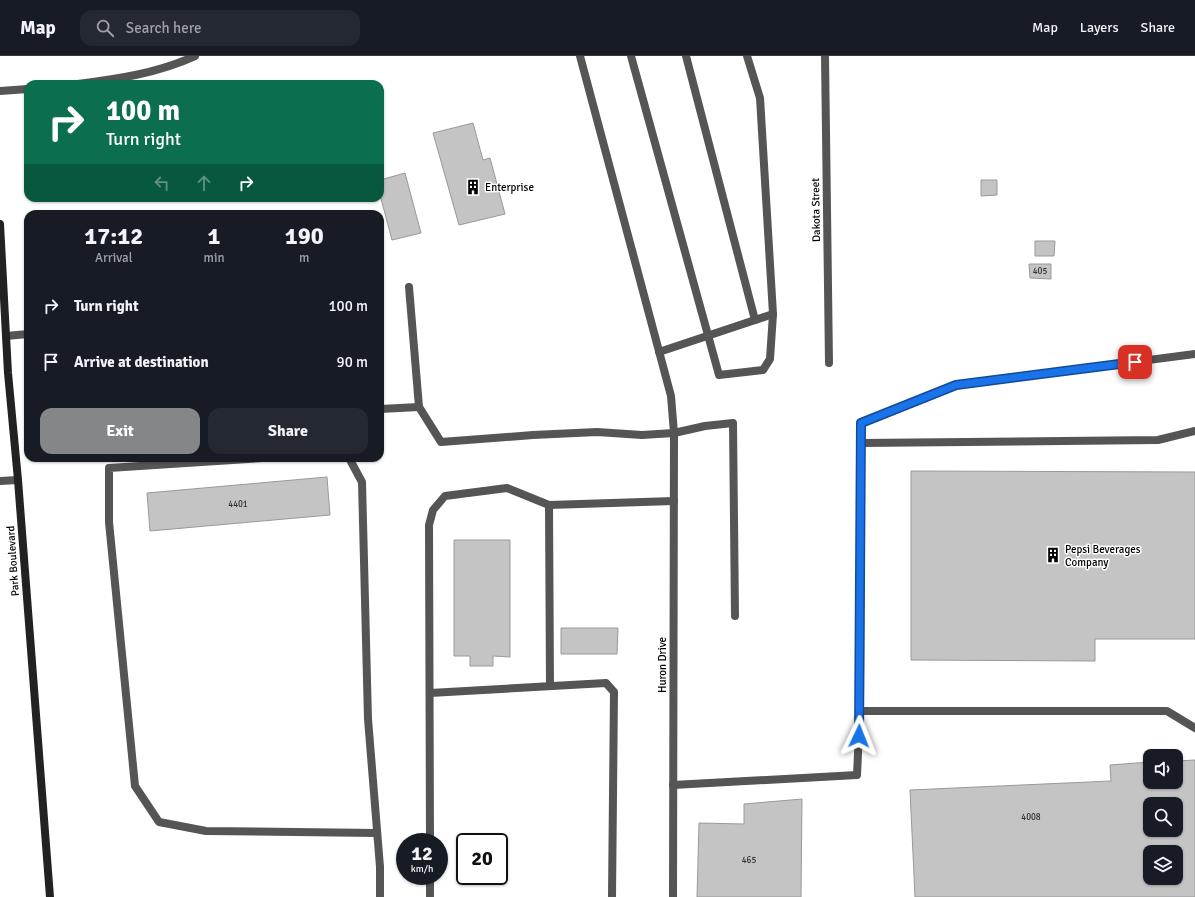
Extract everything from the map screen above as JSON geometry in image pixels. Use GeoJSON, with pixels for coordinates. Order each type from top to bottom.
{"type":"FeatureCollection","features":[{"type":"Feature","properties":{"kind":"main road","name":"Park Boulevard"},"geometry":{"type":"LineString","coordinates":[[0,224],[8,373],[18,480],[50,897]]}},
{"type":"Feature","properties":{"kind":"street"},"geometry":{"type":"LineString","coordinates":[[105,80],[132,76],[180,63],[195,56]]}},
{"type":"Feature","properties":{"kind":"street","name":"Huron Drive"},"geometry":{"type":"LineString","coordinates":[[580,56],[671,396],[674,433],[673,897]]}},
{"type":"Feature","properties":{"kind":"street"},"geometry":{"type":"LineString","coordinates":[[631,56],[719,375],[763,370],[770,360],[772,314],[760,98],[747,56]]}},
{"type":"Feature","properties":{"kind":"street"},"geometry":{"type":"LineString","coordinates":[[686,56],[755,320]]}},
{"type":"Feature","properties":{"kind":"street","name":"Dakota Street"},"geometry":{"type":"LineString","coordinates":[[825,56],[829,363]]}},
{"type":"Feature","properties":{"kind":"street"},"geometry":{"type":"LineString","coordinates":[[0,91],[24,89]]}},
{"type":"Feature","properties":{"kind":"street"},"geometry":{"type":"LineString","coordinates":[[409,287],[419,407],[441,442],[598,432],[642,435],[674,433],[705,426],[732,423],[735,616]]}},
{"type":"Feature","properties":{"kind":"street"},"geometry":{"type":"LineString","coordinates":[[659,352],[772,314]]}},
{"type":"Feature","properties":{"kind":"street"},"geometry":{"type":"LineString","coordinates":[[6,336],[24,334]]}},
{"type":"Feature","properties":{"kind":"street"},"geometry":{"type":"LineString","coordinates":[[673,785],[857,775],[860,711],[861,423],[956,385],[1195,354]]}},
{"type":"Feature","properties":{"kind":"street"},"geometry":{"type":"LineString","coordinates":[[384,410],[419,407]]}},
{"type":"Feature","properties":{"kind":"street"},"geometry":{"type":"LineString","coordinates":[[861,443],[1158,440],[1195,431]]}},
{"type":"Feature","properties":{"kind":"street"},"geometry":{"type":"LineString","coordinates":[[202,462],[110,468],[109,522],[135,786],[159,822],[206,831],[377,833]]}},
{"type":"Feature","properties":{"kind":"street"},"geometry":{"type":"LineString","coordinates":[[351,462],[362,482],[368,718],[380,866],[380,897]]}},
{"type":"Feature","properties":{"kind":"street"},"geometry":{"type":"LineString","coordinates":[[0,481],[18,480]]}},
{"type":"Feature","properties":{"kind":"street"},"geometry":{"type":"LineString","coordinates":[[430,833],[429,525],[433,510],[445,496],[507,488],[549,505],[674,501]]}},
{"type":"Feature","properties":{"kind":"street"},"geometry":{"type":"LineString","coordinates":[[549,505],[550,686]]}},
{"type":"Feature","properties":{"kind":"street"},"geometry":{"type":"LineString","coordinates":[[430,693],[606,683],[614,692],[612,897]]}},
{"type":"Feature","properties":{"kind":"street"},"geometry":{"type":"LineString","coordinates":[[860,711],[1167,711],[1195,728]]}},
{"type":"Feature","properties":{"kind":"street"},"geometry":{"type":"LineString","coordinates":[[430,885],[430,897]]}},
{"type":"Feature","properties":{"kind":"building","name":"Enterprise"},"geometry":{"type":"Polygon","coordinates":[[[473,123],[483,160],[490,158],[505,214],[459,225],[433,133],[473,123]]]}},
{"type":"Feature","properties":{"kind":"building"},"geometry":{"type":"Polygon","coordinates":[[[405,173],[421,233],[392,240],[382,202],[384,202],[384,179],[405,173]]]}},
{"type":"Feature","properties":{"kind":"building"},"geometry":{"type":"Polygon","coordinates":[[[981,180],[997,180],[997,195],[981,196],[981,180]]]}},
{"type":"Feature","properties":{"kind":"building"},"geometry":{"type":"Polygon","coordinates":[[[1035,241],[1055,241],[1054,256],[1035,256],[1035,241]]]}},
{"type":"Feature","properties":{"kind":"building"},"geometry":{"type":"Polygon","coordinates":[[[1029,264],[1051,264],[1051,279],[1030,278],[1029,264]]]}},
{"type":"Feature","properties":{"kind":"building","name":"Pepsi Beverages Company"},"geometry":{"type":"Polygon","coordinates":[[[911,471],[1195,472],[1195,639],[1095,639],[1095,661],[911,660],[911,471]]]}},
{"type":"Feature","properties":{"kind":"building"},"geometry":{"type":"Polygon","coordinates":[[[327,477],[330,515],[150,531],[147,493],[327,477]]]}},
{"type":"Feature","properties":{"kind":"building"},"geometry":{"type":"Polygon","coordinates":[[[454,540],[510,540],[510,657],[493,656],[493,666],[470,666],[470,656],[454,656],[454,540]]]}},
{"type":"Feature","properties":{"kind":"building"},"geometry":{"type":"Polygon","coordinates":[[[561,628],[618,628],[617,654],[561,654],[561,628]]]}},
{"type":"Feature","properties":{"kind":"building"},"geometry":{"type":"Polygon","coordinates":[[[1195,760],[1195,897],[915,897],[910,790],[1111,781],[1110,765],[1143,763],[1143,789],[1183,789],[1183,761],[1195,760]]]}},
{"type":"Feature","properties":{"kind":"building"},"geometry":{"type":"Polygon","coordinates":[[[802,799],[801,897],[697,897],[699,823],[744,824],[744,804],[802,799]]]}},
{"type":"Feature","properties":{"kind":"place","name":"Enterprise"},"geometry":{"type":"Point","coordinates":[473,187]}},
{"type":"Feature","properties":{"kind":"place","name":"Pepsi Beverages Company"},"geometry":{"type":"Point","coordinates":[1053,555]}},
{"type":"Feature","properties":{"kind":"route"},"geometry":{"type":"LineString","coordinates":[[859,736],[861,423],[956,385],[1135,362]]}}]}
